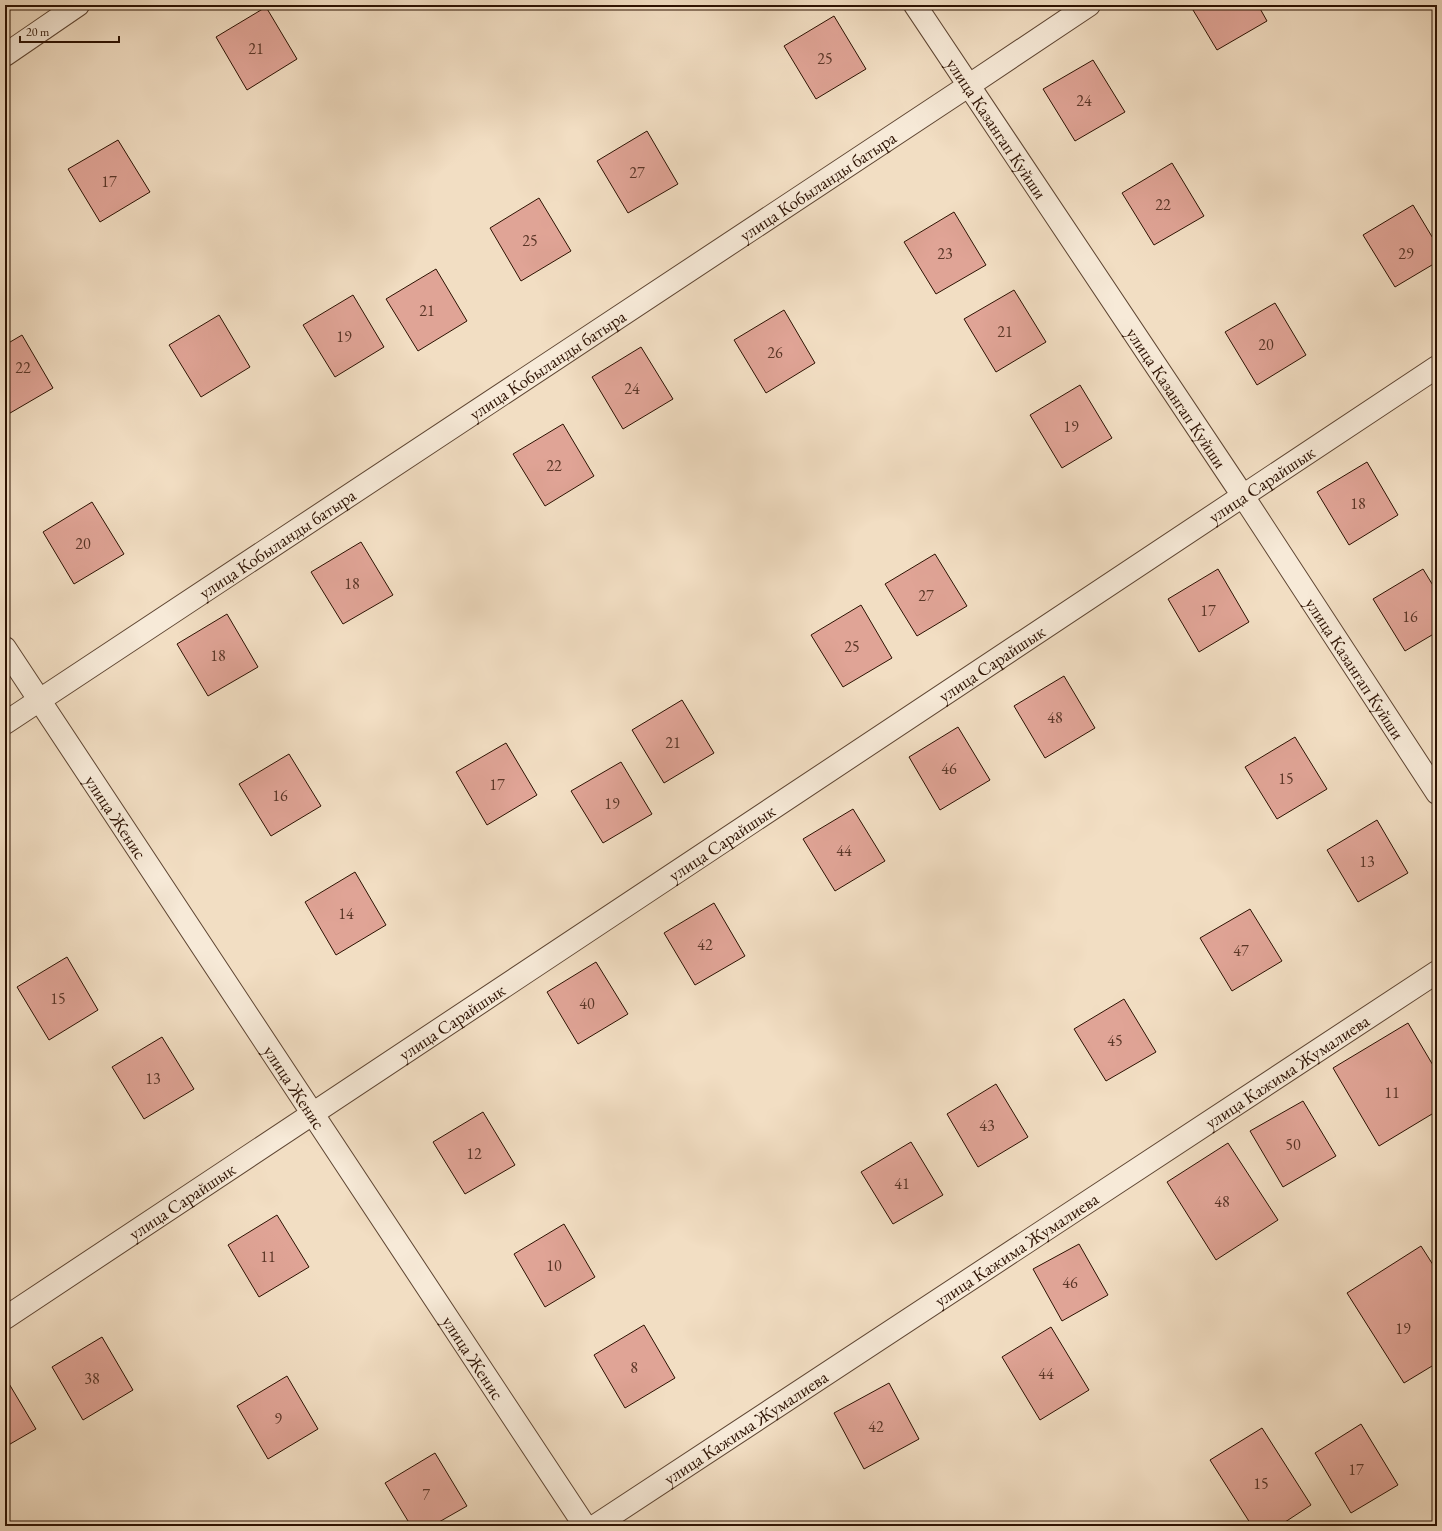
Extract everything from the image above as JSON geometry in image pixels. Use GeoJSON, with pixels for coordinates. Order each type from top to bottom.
{"type":"FeatureCollection","features":[{"type":"Feature","properties":{"kind":"street","name":"улица Казангап Куйши"},"geometry":{"type":"LineString","coordinates":[[915,5],[1243,496],[1437,793]]}},
{"type":"Feature","properties":{"kind":"street","name":"улица Кобыланды батыра"},"geometry":{"type":"LineString","coordinates":[[5,723],[968,86],[1088,5]]}},
{"type":"Feature","properties":{"kind":"street"},"geometry":{"type":"LineString","coordinates":[[5,55],[72,6]]}},
{"type":"Feature","properties":{"kind":"street","name":"улица Сарайшык"},"geometry":{"type":"LineString","coordinates":[[5,1318],[1437,367]]}},
{"type":"Feature","properties":{"kind":"street","name":"улица Женис"},"geometry":{"type":"LineString","coordinates":[[5,648],[585,1526]]}},
{"type":"Feature","properties":{"kind":"street","name":"улица Кажима Жумалиева"},"geometry":{"type":"LineString","coordinates":[[595,1526],[1437,972]]}},
{"type":"Feature","properties":{"kind":"building"},"geometry":{"type":"Polygon","coordinates":[[[1190,5],[1258,5],[1267,21],[1217,50],[1190,5]]]}},
{"type":"Feature","properties":{"kind":"building"},"geometry":{"type":"Polygon","coordinates":[[[266,7],[297,59],[247,90],[216,37],[266,7]]]}},
{"type":"Feature","properties":{"kind":"building"},"geometry":{"type":"Polygon","coordinates":[[[834,16],[866,69],[816,99],[784,46],[834,16]]]}},
{"type":"Feature","properties":{"kind":"building"},"geometry":{"type":"Polygon","coordinates":[[[1093,60],[1125,112],[1075,141],[1043,89],[1093,60]]]}},
{"type":"Feature","properties":{"kind":"building"},"geometry":{"type":"Polygon","coordinates":[[[647,131],[678,184],[628,213],[597,161],[647,131]]]}},
{"type":"Feature","properties":{"kind":"building"},"geometry":{"type":"Polygon","coordinates":[[[118,140],[150,192],[100,222],[68,169],[118,140]]]}},
{"type":"Feature","properties":{"kind":"building"},"geometry":{"type":"Polygon","coordinates":[[[1172,163],[1204,216],[1154,245],[1122,193],[1172,163]]]}},
{"type":"Feature","properties":{"kind":"building"},"geometry":{"type":"Polygon","coordinates":[[[539,198],[571,251],[521,281],[490,228],[539,198]]]}},
{"type":"Feature","properties":{"kind":"building"},"geometry":{"type":"Polygon","coordinates":[[[1413,205],[1437,245],[1437,262],[1395,287],[1363,235],[1413,205]]]}},
{"type":"Feature","properties":{"kind":"building"},"geometry":{"type":"Polygon","coordinates":[[[954,212],[986,265],[936,294],[904,242],[954,212]]]}},
{"type":"Feature","properties":{"kind":"building"},"geometry":{"type":"Polygon","coordinates":[[[436,269],[467,321],[418,351],[386,299],[436,269]]]}},
{"type":"Feature","properties":{"kind":"building"},"geometry":{"type":"Polygon","coordinates":[[[1014,290],[1046,342],[996,372],[964,319],[1014,290]]]}},
{"type":"Feature","properties":{"kind":"building"},"geometry":{"type":"Polygon","coordinates":[[[353,295],[384,347],[335,377],[303,325],[353,295]]]}},
{"type":"Feature","properties":{"kind":"building"},"geometry":{"type":"Polygon","coordinates":[[[1275,303],[1306,355],[1257,385],[1225,332],[1275,303]]]}},
{"type":"Feature","properties":{"kind":"building"},"geometry":{"type":"Polygon","coordinates":[[[784,310],[815,363],[766,393],[734,340],[784,310]]]}},
{"type":"Feature","properties":{"kind":"building"},"geometry":{"type":"Polygon","coordinates":[[[219,315],[250,367],[201,397],[169,345],[219,315]]]}},
{"type":"Feature","properties":{"kind":"building"},"geometry":{"type":"Polygon","coordinates":[[[22,335],[53,388],[5,416],[5,345],[22,335]]]}},
{"type":"Feature","properties":{"kind":"building"},"geometry":{"type":"Polygon","coordinates":[[[641,347],[673,399],[623,429],[592,377],[641,347]]]}},
{"type":"Feature","properties":{"kind":"building"},"geometry":{"type":"Polygon","coordinates":[[[1080,385],[1112,438],[1062,468],[1030,415],[1080,385]]]}},
{"type":"Feature","properties":{"kind":"building"},"geometry":{"type":"Polygon","coordinates":[[[563,424],[594,476],[545,506],[513,454],[563,424]]]}},
{"type":"Feature","properties":{"kind":"building"},"geometry":{"type":"Polygon","coordinates":[[[1367,462],[1398,515],[1349,545],[1317,492],[1367,462]]]}},
{"type":"Feature","properties":{"kind":"building"},"geometry":{"type":"Polygon","coordinates":[[[92,502],[124,554],[74,584],[43,532],[92,502]]]}},
{"type":"Feature","properties":{"kind":"building"},"geometry":{"type":"Polygon","coordinates":[[[361,542],[393,595],[343,624],[311,572],[361,542]]]}},
{"type":"Feature","properties":{"kind":"building"},"geometry":{"type":"Polygon","coordinates":[[[935,554],[967,606],[917,636],[885,584],[935,554]]]}},
{"type":"Feature","properties":{"kind":"building"},"geometry":{"type":"Polygon","coordinates":[[[1218,569],[1249,622],[1199,652],[1168,599],[1218,569]]]}},
{"type":"Feature","properties":{"kind":"building"},"geometry":{"type":"Polygon","coordinates":[[[1423,569],[1437,592],[1437,632],[1405,651],[1373,599],[1423,569]]]}},
{"type":"Feature","properties":{"kind":"building"},"geometry":{"type":"Polygon","coordinates":[[[861,605],[892,658],[843,687],[811,635],[861,605]]]}},
{"type":"Feature","properties":{"kind":"building"},"geometry":{"type":"Polygon","coordinates":[[[227,614],[258,667],[208,696],[177,644],[227,614]]]}},
{"type":"Feature","properties":{"kind":"building"},"geometry":{"type":"Polygon","coordinates":[[[1064,676],[1095,728],[1045,758],[1014,706],[1064,676]]]}},
{"type":"Feature","properties":{"kind":"building"},"geometry":{"type":"Polygon","coordinates":[[[682,700],[714,753],[664,783],[632,730],[682,700]]]}},
{"type":"Feature","properties":{"kind":"building"},"geometry":{"type":"Polygon","coordinates":[[[958,727],[990,780],[940,810],[909,757],[958,727]]]}},
{"type":"Feature","properties":{"kind":"building"},"geometry":{"type":"Polygon","coordinates":[[[1295,737],[1327,789],[1277,819],[1245,767],[1295,737]]]}},
{"type":"Feature","properties":{"kind":"building"},"geometry":{"type":"Polygon","coordinates":[[[506,743],[537,795],[487,825],[456,772],[506,743]]]}},
{"type":"Feature","properties":{"kind":"building"},"geometry":{"type":"Polygon","coordinates":[[[289,754],[321,806],[271,836],[239,784],[289,754]]]}},
{"type":"Feature","properties":{"kind":"building"},"geometry":{"type":"Polygon","coordinates":[[[621,762],[652,814],[603,843],[571,791],[621,762]]]}},
{"type":"Feature","properties":{"kind":"building"},"geometry":{"type":"Polygon","coordinates":[[[853,809],[885,861],[835,891],[803,839],[853,809]]]}},
{"type":"Feature","properties":{"kind":"building"},"geometry":{"type":"Polygon","coordinates":[[[1377,820],[1408,873],[1358,902],[1327,850],[1377,820]]]}},
{"type":"Feature","properties":{"kind":"building"},"geometry":{"type":"Polygon","coordinates":[[[355,872],[386,925],[336,955],[305,902],[355,872]]]}},
{"type":"Feature","properties":{"kind":"building"},"geometry":{"type":"Polygon","coordinates":[[[714,903],[745,956],[695,985],[664,933],[714,903]]]}},
{"type":"Feature","properties":{"kind":"building"},"geometry":{"type":"Polygon","coordinates":[[[1250,909],[1282,961],[1232,991],[1200,938],[1250,909]]]}},
{"type":"Feature","properties":{"kind":"building"},"geometry":{"type":"Polygon","coordinates":[[[67,957],[98,1010],[49,1040],[17,987],[67,957]]]}},
{"type":"Feature","properties":{"kind":"building"},"geometry":{"type":"Polygon","coordinates":[[[596,962],[628,1014],[578,1044],[547,992],[596,962]]]}},
{"type":"Feature","properties":{"kind":"building"},"geometry":{"type":"Polygon","coordinates":[[[1124,999],[1156,1052],[1106,1081],[1074,1029],[1124,999]]]}},
{"type":"Feature","properties":{"kind":"building"},"geometry":{"type":"Polygon","coordinates":[[[1408,1023],[1437,1072],[1437,1111],[1379,1146],[1333,1068],[1408,1023]]]}},
{"type":"Feature","properties":{"kind":"building"},"geometry":{"type":"Polygon","coordinates":[[[162,1037],[194,1089],[144,1119],[112,1067],[162,1037]]]}},
{"type":"Feature","properties":{"kind":"building"},"geometry":{"type":"Polygon","coordinates":[[[996,1084],[1028,1137],[978,1167],[947,1114],[996,1084]]]}},
{"type":"Feature","properties":{"kind":"building"},"geometry":{"type":"Polygon","coordinates":[[[1303,1101],[1336,1156],[1283,1187],[1250,1131],[1303,1101]]]}},
{"type":"Feature","properties":{"kind":"building"},"geometry":{"type":"Polygon","coordinates":[[[483,1112],[515,1165],[465,1194],[433,1142],[483,1112]]]}},
{"type":"Feature","properties":{"kind":"building"},"geometry":{"type":"Polygon","coordinates":[[[911,1142],[943,1195],[893,1224],[861,1172],[911,1142]]]}},
{"type":"Feature","properties":{"kind":"building"},"geometry":{"type":"Polygon","coordinates":[[[1228,1143],[1278,1220],[1216,1260],[1167,1182],[1228,1143]]]}},
{"type":"Feature","properties":{"kind":"building"},"geometry":{"type":"Polygon","coordinates":[[[277,1215],[309,1267],[259,1297],[228,1245],[277,1215]]]}},
{"type":"Feature","properties":{"kind":"building"},"geometry":{"type":"Polygon","coordinates":[[[564,1224],[595,1277],[545,1307],[514,1254],[564,1224]]]}},
{"type":"Feature","properties":{"kind":"building"},"geometry":{"type":"Polygon","coordinates":[[[1079,1244],[1108,1295],[1062,1321],[1033,1269],[1079,1244]]]}},
{"type":"Feature","properties":{"kind":"building"},"geometry":{"type":"Polygon","coordinates":[[[1421,1246],[1437,1271],[1437,1363],[1404,1383],[1347,1293],[1421,1246]]]}},
{"type":"Feature","properties":{"kind":"building"},"geometry":{"type":"Polygon","coordinates":[[[644,1325],[675,1378],[625,1408],[594,1355],[644,1325]]]}},
{"type":"Feature","properties":{"kind":"building"},"geometry":{"type":"Polygon","coordinates":[[[1051,1327],[1089,1390],[1040,1420],[1002,1357],[1051,1327]]]}},
{"type":"Feature","properties":{"kind":"building"},"geometry":{"type":"Polygon","coordinates":[[[102,1337],[133,1390],[83,1420],[52,1367],[102,1337]]]}},
{"type":"Feature","properties":{"kind":"building"},"geometry":{"type":"Polygon","coordinates":[[[287,1376],[318,1429],[268,1459],[237,1406],[287,1376]]]}},
{"type":"Feature","properties":{"kind":"building"},"geometry":{"type":"Polygon","coordinates":[[[5,1377],[36,1429],[5,1447],[5,1377]]]}},
{"type":"Feature","properties":{"kind":"building"},"geometry":{"type":"Polygon","coordinates":[[[889,1383],[919,1439],[864,1469],[834,1413],[889,1383]]]}},
{"type":"Feature","properties":{"kind":"building"},"geometry":{"type":"Polygon","coordinates":[[[1361,1424],[1398,1485],[1351,1513],[1315,1453],[1361,1424]]]}},
{"type":"Feature","properties":{"kind":"building"},"geometry":{"type":"Polygon","coordinates":[[[1262,1428],[1311,1505],[1279,1526],[1252,1526],[1210,1460],[1262,1428]]]}},
{"type":"Feature","properties":{"kind":"building"},"geometry":{"type":"Polygon","coordinates":[[[435,1453],[467,1506],[432,1526],[411,1526],[385,1483],[435,1453]]]}}]}
